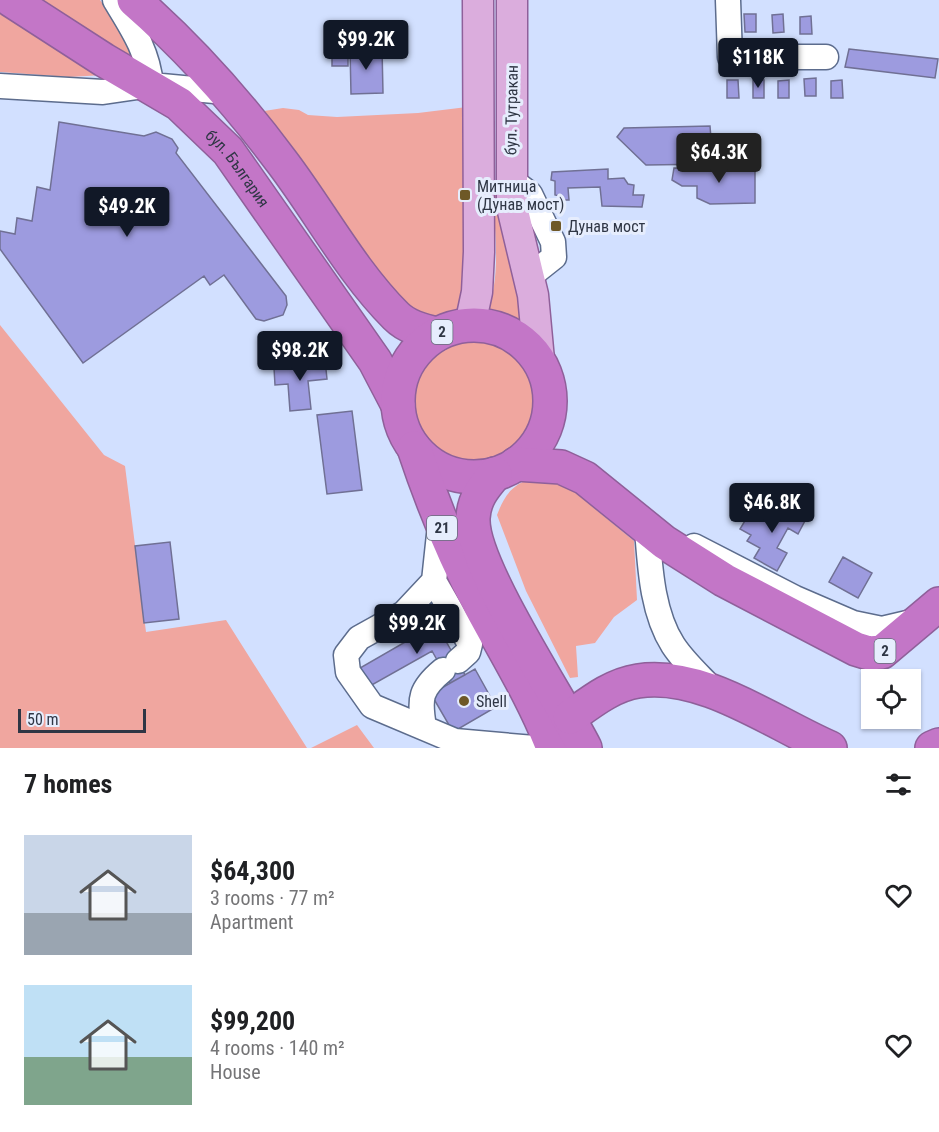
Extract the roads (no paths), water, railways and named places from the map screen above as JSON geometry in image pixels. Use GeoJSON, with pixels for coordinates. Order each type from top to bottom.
{"type":"FeatureCollection","features":[{"type":"Feature","properties":{"kind":"highway","name":"бул. България"},"geometry":{"type":"LineString","coordinates":[[11,0],[104,60],[151,85],[191,114],[228,151],[375,362],[398,405]]}},
{"type":"Feature","properties":{"kind":"highway","name":"2"},"geometry":{"type":"LineString","coordinates":[[134,0],[193,56],[225,92],[281,161],[387,306],[410,326],[437,334]]}},
{"type":"Feature","properties":{"kind":"highway","name":"2"},"geometry":{"type":"LineString","coordinates":[[585,748],[497,588],[476,543],[473,521],[474,505],[480,492],[506,469],[531,451],[542,434],[549,415],[550,396],[547,377],[539,360],[526,345],[509,333],[490,326],[470,325],[437,334],[420,347],[407,364],[400,384],[398,405],[403,428],[414,448],[430,463],[450,473],[472,477],[506,469],[561,467],[585,478],[655,535],[724,580],[818,630],[869,653],[882,652],[930,612]]}},
{"type":"Feature","properties":{"kind":"highway"},"geometry":{"type":"LineString","coordinates":[[550,396],[557,424],[585,478]]}},
{"type":"Feature","properties":{"kind":"highway","name":"21"},"geometry":{"type":"LineString","coordinates":[[414,448],[440,525],[525,686],[553,748]]}},
{"type":"Feature","properties":{"kind":"highway"},"geometry":{"type":"LineString","coordinates":[[570,717],[599,696],[638,681],[694,684],[830,748]]}},
{"type":"Feature","properties":{"kind":"highway"},"geometry":{"type":"LineString","coordinates":[[932,748],[939,745]]}},
{"type":"Feature","properties":{"kind":"main road","name":"бул. Тутракан"},"geometry":{"type":"LineString","coordinates":[[470,325],[477,292],[479,252],[478,0]]}},
{"type":"Feature","properties":{"kind":"main road","name":"бул. Тутракан"},"geometry":{"type":"LineString","coordinates":[[512,0],[510,179],[512,207],[530,276],[539,360]]}},
{"type":"Feature","properties":{"kind":"street"},"geometry":{"type":"LineString","coordinates":[[115,0],[142,45],[147,58],[151,85]]}},
{"type":"Feature","properties":{"kind":"street"},"geometry":{"type":"LineString","coordinates":[[728,0],[730,57],[826,57]]}},
{"type":"Feature","properties":{"kind":"street"},"geometry":{"type":"LineString","coordinates":[[0,86],[103,92],[151,85],[225,92]]}},
{"type":"Feature","properties":{"kind":"street"},"geometry":{"type":"LineString","coordinates":[[424,728],[420,705],[425,685],[468,652],[470,644],[434,581],[440,525]]}},
{"type":"Feature","properties":{"kind":"street"},"geometry":{"type":"LineString","coordinates":[[655,535],[659,616],[672,644],[685,662],[714,692]]}},
{"type":"Feature","properties":{"kind":"street"},"geometry":{"type":"LineString","coordinates":[[434,581],[404,613],[359,638],[346,655],[348,672],[372,706],[455,741],[534,748]]}},
{"type":"Feature","properties":{"kind":"place","name":"Митница (Дунав мост)"},"geometry":{"type":"Point","coordinates":[465,195]}},
{"type":"Feature","properties":{"kind":"place","name":"Дунав мост"},"geometry":{"type":"Point","coordinates":[556,226]}},
{"type":"Feature","properties":{"kind":"place","name":"Shell"},"geometry":{"type":"Point","coordinates":[464,701]}}]}
